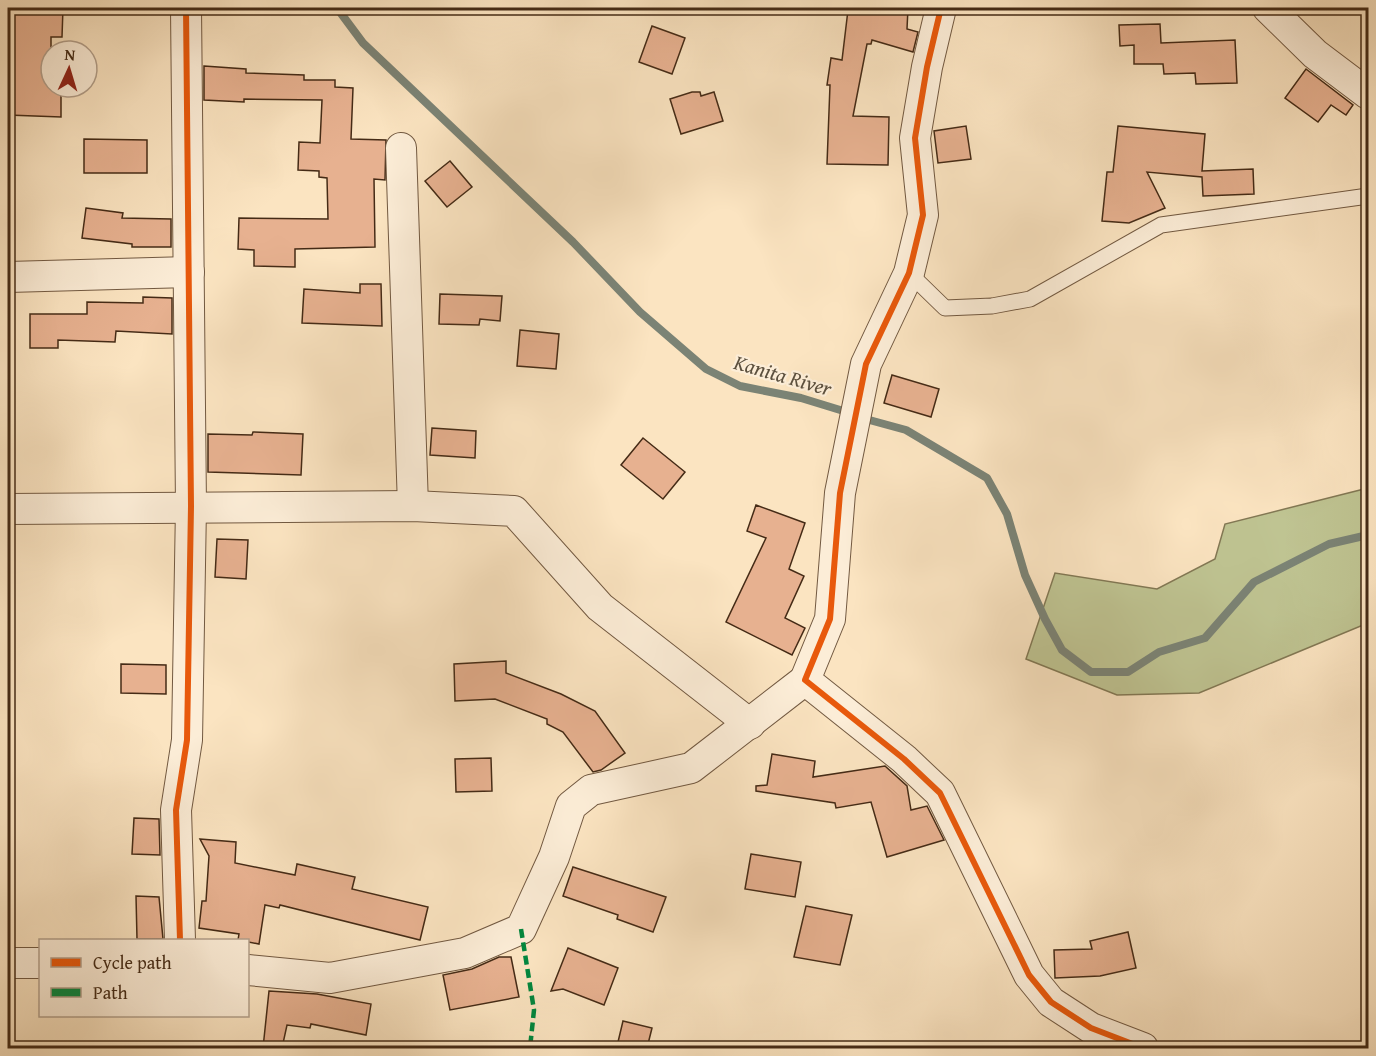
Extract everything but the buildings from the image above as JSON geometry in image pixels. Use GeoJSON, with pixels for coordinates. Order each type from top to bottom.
{"type":"FeatureCollection","features":[{"type":"Feature","properties":{"kind":"street"},"geometry":{"type":"LineString","coordinates":[[180,939],[176,810],[187,740],[191,506],[186,8]]}},
{"type":"Feature","properties":{"kind":"street"},"geometry":{"type":"LineString","coordinates":[[249,970],[330,978],[465,953],[520,929],[554,857],[571,806],[591,790],[691,768],[805,680],[830,619],[840,493],[866,364],[909,273],[923,215],[915,138],[927,67],[941,8]]}},
{"type":"Feature","properties":{"kind":"street"},"geometry":{"type":"LineString","coordinates":[[1268,8],[1315,54],[1368,94]]}},
{"type":"Feature","properties":{"kind":"street"},"geometry":{"type":"LineString","coordinates":[[401,147],[413,506]]}},
{"type":"Feature","properties":{"kind":"street"},"geometry":{"type":"LineString","coordinates":[[8,277],[189,272]]}},
{"type":"Feature","properties":{"kind":"street"},"geometry":{"type":"LineString","coordinates":[[8,509],[413,506],[514,511],[600,607],[750,724]]}},
{"type":"Feature","properties":{"kind":"street"},"geometry":{"type":"LineString","coordinates":[[805,680],[904,759],[940,793],[1029,975],[1051,1002],[1091,1028],[1143,1048]]}},
{"type":"Feature","properties":{"kind":"street"},"geometry":{"type":"LineString","coordinates":[[8,963],[39,963]]}},
{"type":"Feature","properties":{"kind":"lane"},"geometry":{"type":"LineString","coordinates":[[909,273],[945,308],[992,306],[1030,299],[1161,225],[1368,196]]}},
{"type":"Feature","properties":{"kind":"green space"},"geometry":{"type":"Polygon","coordinates":[[[1368,488],[1368,623],[1199,693],[1117,695],[1026,659],[1055,573],[1157,589],[1215,559],[1225,524],[1368,488]]]}},
{"type":"Feature","properties":{"kind":"waterway","name":"Kanita River"},"geometry":{"type":"LineString","coordinates":[[337,8],[363,43],[573,242],[640,312],[706,369],[740,386],[801,398],[850,413]]}},
{"type":"Feature","properties":{"kind":"waterway","name":"Kanita River"},"geometry":{"type":"LineString","coordinates":[[862,418],[906,430],[987,478],[1007,514],[1025,575],[1045,619],[1062,650],[1091,672],[1128,672],[1159,652],[1205,638],[1254,582],[1329,544],[1368,535]]}},
{"type":"Feature","properties":{"kind":"marked path"},"geometry":{"type":"LineString","coordinates":[[521,929],[534,1010],[530,1048]]}},
{"type":"Feature","properties":{"kind":"cycle path"},"geometry":{"type":"LineString","coordinates":[[180,939],[176,810],[187,740],[191,506],[186,8]]}},
{"type":"Feature","properties":{"kind":"cycle path"},"geometry":{"type":"LineString","coordinates":[[941,8],[927,67],[915,138],[923,215],[909,273],[866,364],[840,493],[830,619],[805,680],[904,759],[940,793],[1029,975],[1051,1002],[1091,1028],[1143,1048]]}}]}
